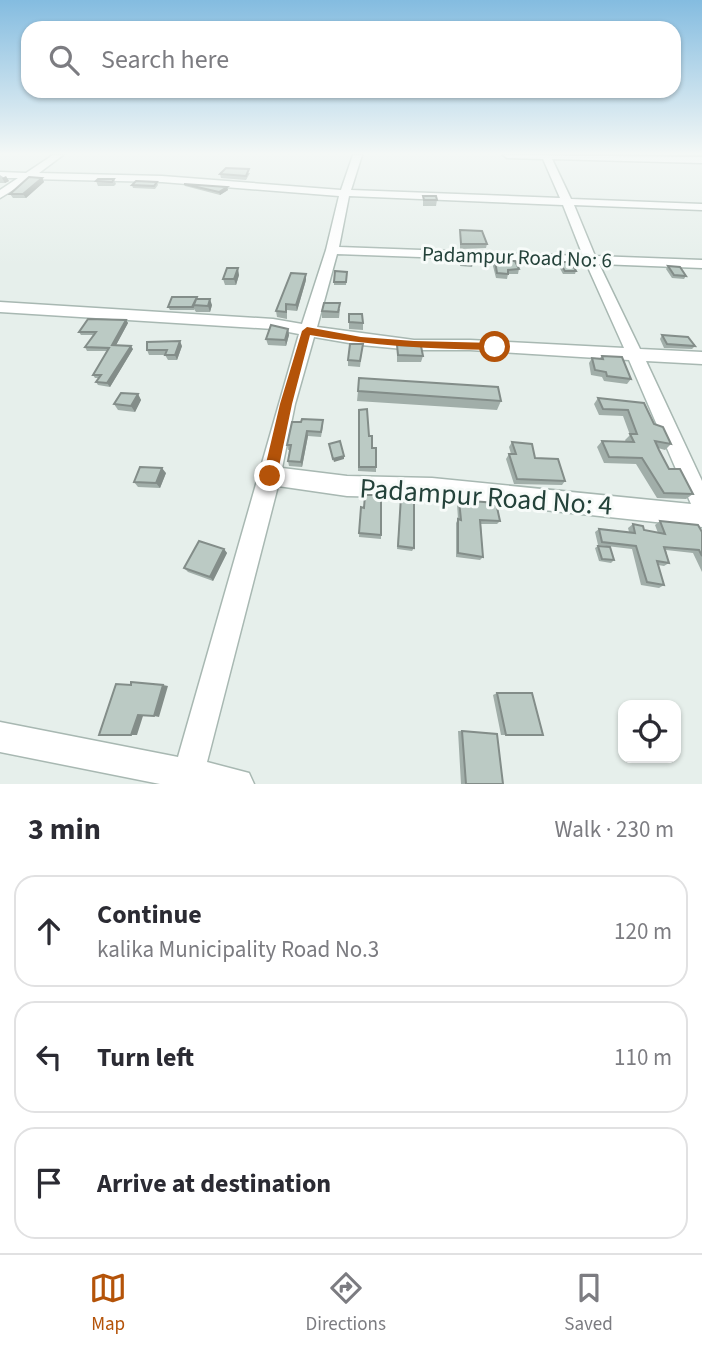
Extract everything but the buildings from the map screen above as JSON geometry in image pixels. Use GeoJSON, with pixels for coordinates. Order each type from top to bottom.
{"type":"FeatureCollection","features":[{"type":"Feature","properties":{"kind":"street"},"geometry":{"type":"LineString","coordinates":[[337,192],[702,206]]}},
{"type":"Feature","properties":{"kind":"street"},"geometry":{"type":"LineString","coordinates":[[187,778],[270,476],[286,404],[332,250],[345,192]]}},
{"type":"Feature","properties":{"kind":"street"},"geometry":{"type":"LineString","coordinates":[[563,192],[576,228],[702,505]]}},
{"type":"Feature","properties":{"kind":"street","name":"Padampur Road No: 6"},"geometry":{"type":"LineString","coordinates":[[332,250],[702,264]]}},
{"type":"Feature","properties":{"kind":"street"},"geometry":{"type":"LineString","coordinates":[[0,307],[273,324],[361,340],[414,345],[470,345],[702,358]]}},
{"type":"Feature","properties":{"kind":"street","name":"Padampur Road No: 4"},"geometry":{"type":"LineString","coordinates":[[270,476],[347,486],[432,488],[702,516]]}},
{"type":"Feature","properties":{"kind":"street"},"geometry":{"type":"LineString","coordinates":[[0,737],[187,778],[238,784]]}},
{"type":"Feature","properties":{"kind":"route"},"geometry":{"type":"LineString","coordinates":[[270,476],[286,404],[307,331],[414,345],[495,347]]}}]}
